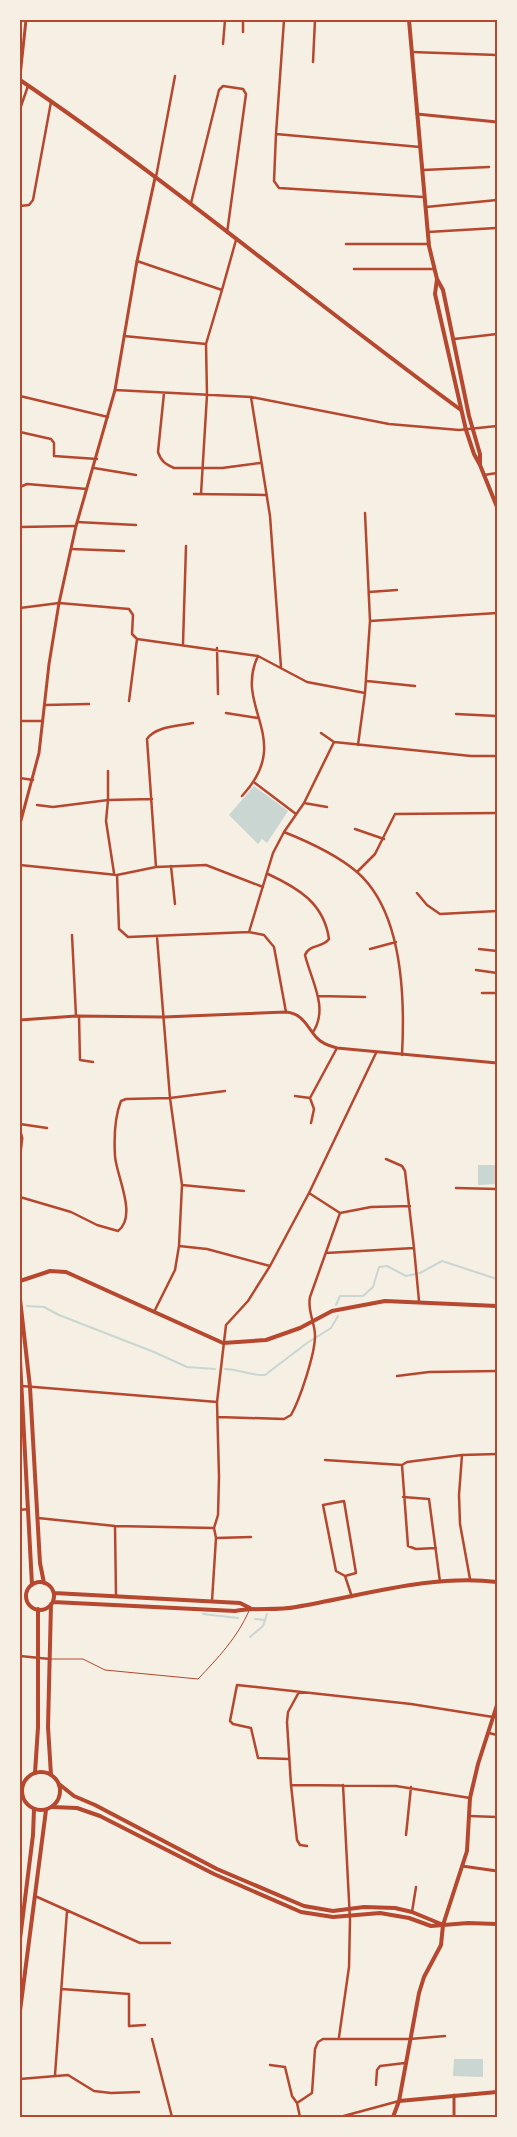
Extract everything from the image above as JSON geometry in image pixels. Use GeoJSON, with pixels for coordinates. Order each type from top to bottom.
{"type":"FeatureCollection","features":[{"type":"Feature","properties":{"kind":"main road"},"geometry":{"type":"LineString","coordinates":[[408,20],[423,197],[429,244],[437,279],[444,290],[452,339],[469,416],[480,454],[480,465]]}},
{"type":"Feature","properties":{"kind":"main road"},"geometry":{"type":"LineString","coordinates":[[20,80],[156,178],[461,410]]}},
{"type":"Feature","properties":{"kind":"main road"},"geometry":{"type":"LineString","coordinates":[[437,279],[435,294],[466,430],[474,454],[497,507]]}},
{"type":"Feature","properties":{"kind":"main road"},"geometry":{"type":"LineString","coordinates":[[20,1281],[50,1271],[66,1272],[223,1343],[266,1340],[332,1312],[385,1301],[419,1301],[497,1306]]}},
{"type":"Feature","properties":{"kind":"main road"},"geometry":{"type":"LineString","coordinates":[[20,1299],[30,1386],[40,1563],[44,1582],[50,1586],[54,1593],[52,1603],[48,1727],[51,1774],[59,1784],[74,1796],[95,1805],[217,1869],[279,1897],[320,1910],[380,1906],[412,1912],[443,1925]]}},
{"type":"Feature","properties":{"kind":"main road"},"geometry":{"type":"LineString","coordinates":[[20,1360],[30,1508],[32,1585],[27,1592],[30,1604],[38,1609],[46,1608],[52,1603],[235,1611],[250,1608],[290,1608],[440,1582],[470,1579],[497,1582]]}},
{"type":"Feature","properties":{"kind":"main road"},"geometry":{"type":"LineString","coordinates":[[32,1585],[44,1582]]}},
{"type":"Feature","properties":{"kind":"main road"},"geometry":{"type":"LineString","coordinates":[[20,1590],[27,1592]]}},
{"type":"Feature","properties":{"kind":"main road"},"geometry":{"type":"LineString","coordinates":[[54,1593],[240,1603],[250,1608]]}},
{"type":"Feature","properties":{"kind":"main road"},"geometry":{"type":"LineString","coordinates":[[35,1773],[39,1658],[38,1609]]}},
{"type":"Feature","properties":{"kind":"main road"},"geometry":{"type":"LineString","coordinates":[[393,2117],[399,2101],[422,1982],[441,1945],[443,1925],[467,1851],[470,1798],[497,1705]]}},
{"type":"Feature","properties":{"kind":"main road"},"geometry":{"type":"LineString","coordinates":[[25,1802],[22,1796],[22,1784],[35,1773],[51,1774]]}},
{"type":"Feature","properties":{"kind":"main road"},"geometry":{"type":"LineString","coordinates":[[20,1799],[34,1809],[46,1810],[52,1807],[60,1797],[59,1784]]}},
{"type":"Feature","properties":{"kind":"main road"},"geometry":{"type":"LineString","coordinates":[[52,1807],[77,1808],[100,1816],[214,1874],[301,1912],[317,1916],[349,1916],[380,1913],[409,1918],[425,1925],[497,1924]]}},
{"type":"Feature","properties":{"kind":"main road"},"geometry":{"type":"LineString","coordinates":[[20,1939],[34,1835],[34,1809]]}},
{"type":"Feature","properties":{"kind":"main road"},"geometry":{"type":"LineString","coordinates":[[20,2011],[46,1810]]}},
{"type":"Feature","properties":{"kind":"main road"},"geometry":{"type":"LineString","coordinates":[[399,2101],[454,2094],[497,2092]]}},
{"type":"Feature","properties":{"kind":"street"},"geometry":{"type":"LineString","coordinates":[[20,76],[26,20]]}},
{"type":"Feature","properties":{"kind":"street"},"geometry":{"type":"LineString","coordinates":[[224,44],[225,20]]}},
{"type":"Feature","properties":{"kind":"street"},"geometry":{"type":"LineString","coordinates":[[243,20],[243,32]]}},
{"type":"Feature","properties":{"kind":"street"},"geometry":{"type":"LineString","coordinates":[[284,20],[274,181],[279,188],[423,197]]}},
{"type":"Feature","properties":{"kind":"street"},"geometry":{"type":"LineString","coordinates":[[313,62],[315,20]]}},
{"type":"Feature","properties":{"kind":"street"},"geometry":{"type":"LineString","coordinates":[[412,52],[497,55]]}},
{"type":"Feature","properties":{"kind":"street"},"geometry":{"type":"LineString","coordinates":[[20,824],[39,753],[59,603],[77,524],[97,459],[115,390],[137,261],[156,178],[175,76]]}},
{"type":"Feature","properties":{"kind":"street"},"geometry":{"type":"LineString","coordinates":[[20,109],[28,86]]}},
{"type":"Feature","properties":{"kind":"street"},"geometry":{"type":"LineString","coordinates":[[190,205],[219,90],[223,86],[243,89],[246,94],[227,233]]}},
{"type":"Feature","properties":{"kind":"street"},"geometry":{"type":"LineString","coordinates":[[20,206],[29,205],[33,200],[51,102]]}},
{"type":"Feature","properties":{"kind":"street"},"geometry":{"type":"LineString","coordinates":[[416,114],[497,122]]}},
{"type":"Feature","properties":{"kind":"street"},"geometry":{"type":"LineString","coordinates":[[276,134],[420,147]]}},
{"type":"Feature","properties":{"kind":"street"},"geometry":{"type":"LineString","coordinates":[[421,170],[489,167]]}},
{"type":"Feature","properties":{"kind":"street"},"geometry":{"type":"LineString","coordinates":[[424,207],[497,200]]}},
{"type":"Feature","properties":{"kind":"street"},"geometry":{"type":"LineString","coordinates":[[428,232],[496,228]]}},
{"type":"Feature","properties":{"kind":"street"},"geometry":{"type":"LineString","coordinates":[[201,494],[207,395],[206,344],[236,240]]}},
{"type":"Feature","properties":{"kind":"street"},"geometry":{"type":"LineString","coordinates":[[346,244],[429,244]]}},
{"type":"Feature","properties":{"kind":"street"},"geometry":{"type":"LineString","coordinates":[[137,261],[222,290]]}},
{"type":"Feature","properties":{"kind":"street"},"geometry":{"type":"LineString","coordinates":[[354,269],[434,269]]}},
{"type":"Feature","properties":{"kind":"street"},"geometry":{"type":"LineString","coordinates":[[452,339],[497,334]]}},
{"type":"Feature","properties":{"kind":"street"},"geometry":{"type":"LineString","coordinates":[[124,336],[206,344]]}},
{"type":"Feature","properties":{"kind":"street"},"geometry":{"type":"LineString","coordinates":[[115,390],[251,397],[359,420],[459,430],[497,426]]}},
{"type":"Feature","properties":{"kind":"street"},"geometry":{"type":"LineString","coordinates":[[164,392],[158,452],[161,459],[174,468],[202,468],[260,463]]}},
{"type":"Feature","properties":{"kind":"street"},"geometry":{"type":"LineString","coordinates":[[20,396],[108,417]]}},
{"type":"Feature","properties":{"kind":"street"},"geometry":{"type":"LineString","coordinates":[[251,397],[260,463],[270,516],[281,667]]}},
{"type":"Feature","properties":{"kind":"street"},"geometry":{"type":"LineString","coordinates":[[20,432],[51,439],[54,443],[54,456],[97,459]]}},
{"type":"Feature","properties":{"kind":"street"},"geometry":{"type":"LineString","coordinates":[[94,468],[136,475]]}},
{"type":"Feature","properties":{"kind":"street"},"geometry":{"type":"LineString","coordinates":[[484,475],[497,473]]}},
{"type":"Feature","properties":{"kind":"street"},"geometry":{"type":"LineString","coordinates":[[20,486],[27,484],[87,489]]}},
{"type":"Feature","properties":{"kind":"street"},"geometry":{"type":"LineString","coordinates":[[194,494],[266,494]]}},
{"type":"Feature","properties":{"kind":"street"},"geometry":{"type":"LineString","coordinates":[[358,745],[365,693],[370,621],[365,513]]}},
{"type":"Feature","properties":{"kind":"street"},"geometry":{"type":"LineString","coordinates":[[20,527],[77,524],[136,525]]}},
{"type":"Feature","properties":{"kind":"street"},"geometry":{"type":"LineString","coordinates":[[183,644],[186,546]]}},
{"type":"Feature","properties":{"kind":"street"},"geometry":{"type":"LineString","coordinates":[[72,548],[124,550]]}},
{"type":"Feature","properties":{"kind":"street"},"geometry":{"type":"LineString","coordinates":[[369,592],[397,590]]}},
{"type":"Feature","properties":{"kind":"street"},"geometry":{"type":"LineString","coordinates":[[20,608],[59,603],[130,609],[133,615],[132,634],[137,639],[217,648],[258,656],[307,682],[365,693]]}},
{"type":"Feature","properties":{"kind":"street"},"geometry":{"type":"LineString","coordinates":[[370,621],[497,612]]}},
{"type":"Feature","properties":{"kind":"street"},"geometry":{"type":"LineString","coordinates":[[129,701],[137,639]]}},
{"type":"Feature","properties":{"kind":"street"},"geometry":{"type":"LineString","coordinates":[[217,648],[218,694]]}},
{"type":"Feature","properties":{"kind":"street"},"geometry":{"type":"LineString","coordinates":[[242,796],[254,783],[266,752],[258,718],[252,673],[258,656]]}},
{"type":"Feature","properties":{"kind":"street"},"geometry":{"type":"LineString","coordinates":[[366,681],[415,686]]}},
{"type":"Feature","properties":{"kind":"street"},"geometry":{"type":"LineString","coordinates":[[44,705],[88,704]]}},
{"type":"Feature","properties":{"kind":"street"},"geometry":{"type":"LineString","coordinates":[[226,712],[258,718]]}},
{"type":"Feature","properties":{"kind":"street"},"geometry":{"type":"LineString","coordinates":[[456,714],[497,716]]}},
{"type":"Feature","properties":{"kind":"street"},"geometry":{"type":"LineString","coordinates":[[20,721],[43,721]]}},
{"type":"Feature","properties":{"kind":"street"},"geometry":{"type":"LineString","coordinates":[[156,867],[148,739],[151,734],[157,731],[193,723]]}},
{"type":"Feature","properties":{"kind":"street"},"geometry":{"type":"LineString","coordinates":[[321,733],[334,742],[471,756],[497,756]]}},
{"type":"Feature","properties":{"kind":"street"},"geometry":{"type":"LineString","coordinates":[[249,932],[273,853],[284,832],[304,803],[334,742]]}},
{"type":"Feature","properties":{"kind":"street"},"geometry":{"type":"LineString","coordinates":[[108,771],[106,822],[116,874],[119,930],[128,937],[249,932],[264,935],[274,947],[286,1012]]}},
{"type":"Feature","properties":{"kind":"street"},"geometry":{"type":"LineString","coordinates":[[20,778],[33,780]]}},
{"type":"Feature","properties":{"kind":"street"},"geometry":{"type":"LineString","coordinates":[[254,783],[296,814]]}},
{"type":"Feature","properties":{"kind":"street"},"geometry":{"type":"LineString","coordinates":[[37,805],[53,807],[108,800],[152,800]]}},
{"type":"Feature","properties":{"kind":"street"},"geometry":{"type":"LineString","coordinates":[[304,803],[326,807]]}},
{"type":"Feature","properties":{"kind":"street"},"geometry":{"type":"LineString","coordinates":[[357,872],[375,854],[395,814],[497,814]]}},
{"type":"Feature","properties":{"kind":"street"},"geometry":{"type":"LineString","coordinates":[[356,829],[384,839]]}},
{"type":"Feature","properties":{"kind":"street"},"geometry":{"type":"LineString","coordinates":[[284,832],[326,851],[357,872],[366,881],[383,910],[396,942],[404,1021],[402,1055]]}},
{"type":"Feature","properties":{"kind":"street"},"geometry":{"type":"LineString","coordinates":[[20,865],[116,874],[156,867],[206,865],[263,887]]}},
{"type":"Feature","properties":{"kind":"street"},"geometry":{"type":"LineString","coordinates":[[170,866],[175,904]]}},
{"type":"Feature","properties":{"kind":"street"},"geometry":{"type":"LineString","coordinates":[[268,874],[293,886],[310,899],[320,911],[330,939],[326,944],[306,951],[305,955],[318,996],[318,1025],[313,1032]]}},
{"type":"Feature","properties":{"kind":"street"},"geometry":{"type":"LineString","coordinates":[[417,893],[427,905],[440,914],[497,911]]}},
{"type":"Feature","properties":{"kind":"street"},"geometry":{"type":"LineString","coordinates":[[72,935],[80,1060],[93,1062]]}},
{"type":"Feature","properties":{"kind":"street"},"geometry":{"type":"LineString","coordinates":[[154,1312],[172,1279],[179,1246],[182,1185],[170,1098],[157,937]]}},
{"type":"Feature","properties":{"kind":"street"},"geometry":{"type":"LineString","coordinates":[[370,949],[396,942]]}},
{"type":"Feature","properties":{"kind":"street"},"geometry":{"type":"LineString","coordinates":[[479,949],[497,952]]}},
{"type":"Feature","properties":{"kind":"street"},"geometry":{"type":"LineString","coordinates":[[476,970],[497,973]]}},
{"type":"Feature","properties":{"kind":"street"},"geometry":{"type":"LineString","coordinates":[[482,993],[497,993]]}},
{"type":"Feature","properties":{"kind":"street"},"geometry":{"type":"LineString","coordinates":[[318,996],[365,997]]}},
{"type":"Feature","properties":{"kind":"street"},"geometry":{"type":"LineString","coordinates":[[20,1020],[78,1016],[164,1017],[286,1012],[294,1013],[303,1018],[325,1044],[337,1048],[497,1063]]}},
{"type":"Feature","properties":{"kind":"street"},"geometry":{"type":"LineString","coordinates":[[311,1123],[314,1109],[310,1098],[337,1048]]}},
{"type":"Feature","properties":{"kind":"street"},"geometry":{"type":"LineString","coordinates":[[212,1601],[216,1538],[214,1528],[218,1515],[219,1477],[217,1402],[226,1325],[248,1301],[270,1266],[309,1193],[376,1053]]}},
{"type":"Feature","properties":{"kind":"street"},"geometry":{"type":"LineString","coordinates":[[20,1197],[71,1212],[118,1231],[121,1228],[126,1210],[115,1157],[121,1101],[126,1099],[170,1098],[225,1091]]}},
{"type":"Feature","properties":{"kind":"street"},"geometry":{"type":"LineString","coordinates":[[295,1096],[310,1098]]}},
{"type":"Feature","properties":{"kind":"street"},"geometry":{"type":"LineString","coordinates":[[20,1124],[47,1128]]}},
{"type":"Feature","properties":{"kind":"street"},"geometry":{"type":"LineString","coordinates":[[20,1131],[22,1138],[20,1155]]}},
{"type":"Feature","properties":{"kind":"street"},"geometry":{"type":"LineString","coordinates":[[386,1159],[402,1166],[405,1171],[419,1301]]}},
{"type":"Feature","properties":{"kind":"street"},"geometry":{"type":"LineString","coordinates":[[182,1185],[244,1191]]}},
{"type":"Feature","properties":{"kind":"street"},"geometry":{"type":"LineString","coordinates":[[456,1188],[497,1189]]}},
{"type":"Feature","properties":{"kind":"street"},"geometry":{"type":"LineString","coordinates":[[309,1193],[340,1213],[371,1207],[410,1206]]}},
{"type":"Feature","properties":{"kind":"street"},"geometry":{"type":"LineString","coordinates":[[218,1417],[284,1419],[291,1415],[314,1347],[315,1334],[308,1305],[340,1213]]}},
{"type":"Feature","properties":{"kind":"street"},"geometry":{"type":"LineString","coordinates":[[179,1246],[208,1249],[270,1266]]}},
{"type":"Feature","properties":{"kind":"street"},"geometry":{"type":"LineString","coordinates":[[326,1253],[414,1248]]}},
{"type":"Feature","properties":{"kind":"street"},"geometry":{"type":"LineString","coordinates":[[397,1376],[453,1371],[497,1371]]}},
{"type":"Feature","properties":{"kind":"street"},"geometry":{"type":"LineString","coordinates":[[22,1386],[217,1402]]}},
{"type":"Feature","properties":{"kind":"street"},"geometry":{"type":"LineString","coordinates":[[20,1453],[26,1452]]}},
{"type":"Feature","properties":{"kind":"street"},"geometry":{"type":"LineString","coordinates":[[325,1460],[402,1465],[407,1462],[462,1455],[497,1454]]}},
{"type":"Feature","properties":{"kind":"street"},"geometry":{"type":"LineString","coordinates":[[462,1455],[459,1495],[460,1524],[470,1579]]}},
{"type":"Feature","properties":{"kind":"street"},"geometry":{"type":"LineString","coordinates":[[402,1465],[402,1497],[408,1546],[416,1549],[436,1548]]}},
{"type":"Feature","properties":{"kind":"street"},"geometry":{"type":"LineString","coordinates":[[402,1497],[429,1499],[440,1582]]}},
{"type":"Feature","properties":{"kind":"street"},"geometry":{"type":"LineString","coordinates":[[345,1576],[356,1573],[344,1500],[323,1505],[336,1571],[345,1576],[352,1597]]}},
{"type":"Feature","properties":{"kind":"street"},"geometry":{"type":"LineString","coordinates":[[20,1510],[30,1508]]}},
{"type":"Feature","properties":{"kind":"street"},"geometry":{"type":"LineString","coordinates":[[38,1518],[115,1526],[214,1528]]}},
{"type":"Feature","properties":{"kind":"street"},"geometry":{"type":"LineString","coordinates":[[115,1526],[116,1596]]}},
{"type":"Feature","properties":{"kind":"street"},"geometry":{"type":"LineString","coordinates":[[216,1538],[251,1537]]}},
{"type":"Feature","properties":{"kind":"street"},"geometry":{"type":"LineString","coordinates":[[20,1656],[50,1659]]}},
{"type":"Feature","properties":{"kind":"street"},"geometry":{"type":"LineString","coordinates":[[289,1759],[258,1758],[251,1728],[233,1724],[230,1721],[235,1687],[240,1684],[411,1704],[493,1717]]}},
{"type":"Feature","properties":{"kind":"street"},"geometry":{"type":"LineString","coordinates":[[299,1692],[288,1712],[289,1759],[297,1840],[300,1845],[307,1846]]}},
{"type":"Feature","properties":{"kind":"street"},"geometry":{"type":"LineString","coordinates":[[492,1723],[497,1724]]}},
{"type":"Feature","properties":{"kind":"street"},"geometry":{"type":"LineString","coordinates":[[488,1733],[497,1734]]}},
{"type":"Feature","properties":{"kind":"street"},"geometry":{"type":"LineString","coordinates":[[291,1784],[411,1787],[470,1798]]}},
{"type":"Feature","properties":{"kind":"street"},"geometry":{"type":"LineString","coordinates":[[339,2037],[349,1967],[349,1909],[343,1784]]}},
{"type":"Feature","properties":{"kind":"street"},"geometry":{"type":"LineString","coordinates":[[406,1835],[411,1787]]}},
{"type":"Feature","properties":{"kind":"street"},"geometry":{"type":"LineString","coordinates":[[469,1816],[497,1817]]}},
{"type":"Feature","properties":{"kind":"street"},"geometry":{"type":"LineString","coordinates":[[462,1866],[497,1871]]}},
{"type":"Feature","properties":{"kind":"street"},"geometry":{"type":"LineString","coordinates":[[412,1912],[416,1887]]}},
{"type":"Feature","properties":{"kind":"street"},"geometry":{"type":"LineString","coordinates":[[35,1896],[140,1943],[170,1943]]}},
{"type":"Feature","properties":{"kind":"street"},"geometry":{"type":"LineString","coordinates":[[55,2075],[68,1910]]}},
{"type":"Feature","properties":{"kind":"street"},"geometry":{"type":"LineString","coordinates":[[62,1989],[128,1994],[129,2026],[145,2025]]}},
{"type":"Feature","properties":{"kind":"street"},"geometry":{"type":"LineString","coordinates":[[297,2103],[312,2092],[315,2048],[318,2042],[324,2038],[410,2039],[444,2036]]}},
{"type":"Feature","properties":{"kind":"street"},"geometry":{"type":"LineString","coordinates":[[152,2040],[172,2117]]}},
{"type":"Feature","properties":{"kind":"street"},"geometry":{"type":"LineString","coordinates":[[376,2085],[377,2070],[380,2066],[405,2063]]}},
{"type":"Feature","properties":{"kind":"street"},"geometry":{"type":"LineString","coordinates":[[270,2065],[285,2067],[292,2096],[297,2103],[300,2117]]}},
{"type":"Feature","properties":{"kind":"street"},"geometry":{"type":"LineString","coordinates":[[20,2079],[55,2075],[74,2078],[84,2087],[94,2091],[111,2093],[139,2092]]}},
{"type":"Feature","properties":{"kind":"street"},"geometry":{"type":"LineString","coordinates":[[454,2094],[454,2117]]}},
{"type":"Feature","properties":{"kind":"street"},"geometry":{"type":"LineString","coordinates":[[340,2117],[399,2101]]}},
{"type":"Feature","properties":{"kind":"lane"},"geometry":{"type":"LineString","coordinates":[[50,1659],[83,1659],[105,1670],[198,1679],[231,1642],[242,1626],[250,1608]]}},
{"type":"Feature","properties":{"kind":"shaded area"},"geometry":{"type":"Polygon","coordinates":[[[254,786],[288,811],[267,843],[262,839],[258,844],[229,815],[254,786]]]}},
{"type":"Feature","properties":{"kind":"shaded area"},"geometry":{"type":"Polygon","coordinates":[[[478,1165],[497,1165],[497,1184],[478,1185],[478,1165]]]}},
{"type":"Feature","properties":{"kind":"shaded area"},"geometry":{"type":"Polygon","coordinates":[[[454,2059],[483,2059],[483,2077],[453,2076],[454,2059]]]}},
{"type":"Feature","properties":{"kind":"waterway"},"geometry":{"type":"LineString","coordinates":[[336,1305],[340,1296],[363,1296],[373,1287],[379,1267],[387,1266],[406,1276],[420,1273],[442,1261],[497,1279]]}},
{"type":"Feature","properties":{"kind":"waterway"},"geometry":{"type":"LineString","coordinates":[[27,1306],[44,1307],[59,1315],[187,1367],[215,1369]]}},
{"type":"Feature","properties":{"kind":"waterway"},"geometry":{"type":"LineString","coordinates":[[225,1369],[265,1375],[307,1343],[331,1328],[338,1316]]}},
{"type":"Feature","properties":{"kind":"waterway"},"geometry":{"type":"LineString","coordinates":[[203,1614],[238,1618]]}},
{"type":"Feature","properties":{"kind":"waterway"},"geometry":{"type":"LineString","coordinates":[[250,1637],[263,1626],[267,1614]]}},
{"type":"Feature","properties":{"kind":"waterway"},"geometry":{"type":"LineString","coordinates":[[255,1619],[265,1620]]}}]}
